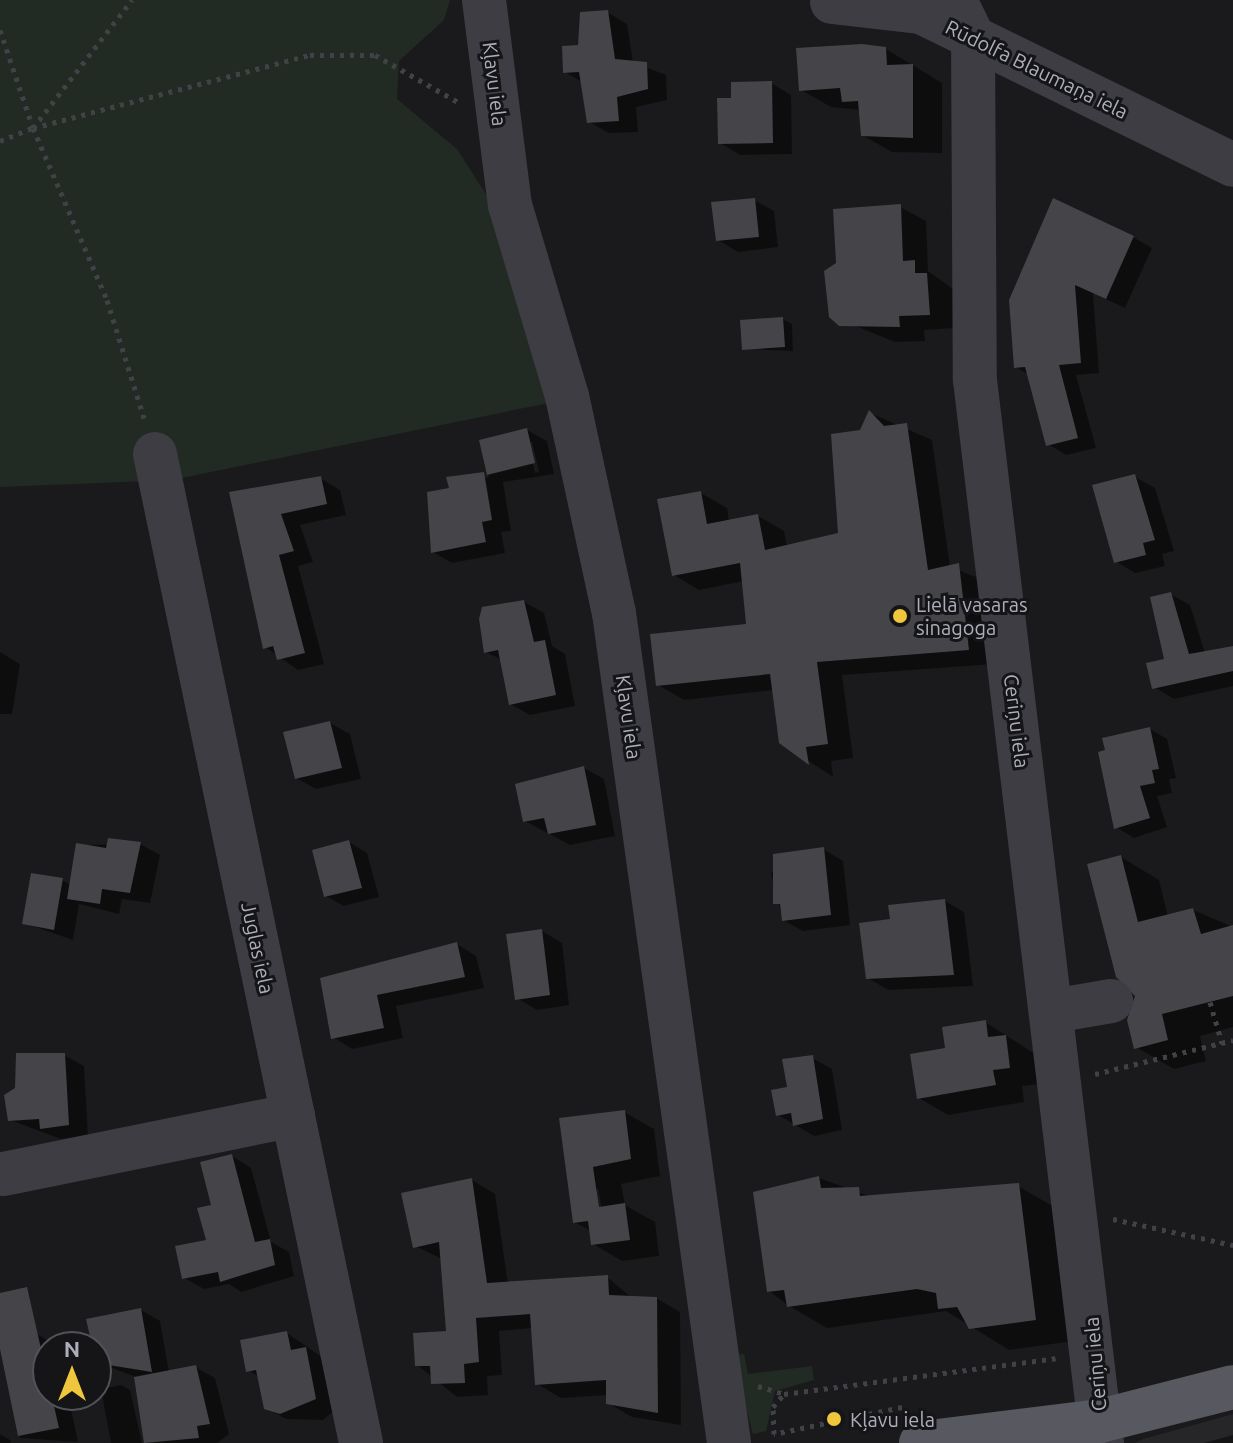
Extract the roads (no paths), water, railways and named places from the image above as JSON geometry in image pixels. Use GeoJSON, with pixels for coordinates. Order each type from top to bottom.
{"type":"FeatureCollection","features":[{"type":"Feature","properties":{"kind":"main road"},"geometry":{"type":"LineString","coordinates":[[921,1443],[1101,1432],[1233,1387]]}},
{"type":"Feature","properties":{"kind":"street","name":"Kļavu iela"},"geometry":{"type":"LineString","coordinates":[[484,0],[510,205],[567,396],[614,613],[729,1443]]}},
{"type":"Feature","properties":{"kind":"street","name":"Rūdolfa Blaumaņa iela"},"geometry":{"type":"LineString","coordinates":[[832,2],[964,19],[1233,165]]}},
{"type":"Feature","properties":{"kind":"street","name":"Ceriņu iela"},"geometry":{"type":"LineString","coordinates":[[964,19],[975,380],[1080,1224],[1101,1432]]}},
{"type":"Feature","properties":{"kind":"street","name":"Juglas iela"},"geometry":{"type":"LineString","coordinates":[[155,454],[361,1443]]}},
{"type":"Feature","properties":{"kind":"street"},"geometry":{"type":"LineString","coordinates":[[1053,1011],[1111,1001]]}},
{"type":"Feature","properties":{"kind":"street"},"geometry":{"type":"LineString","coordinates":[[4,1174],[293,1115]]}},
{"type":"Feature","properties":{"kind":"place","name":"Lielā vasaras sinagoga"},"geometry":{"type":"Point","coordinates":[900,616]}},
{"type":"Feature","properties":{"kind":"place","name":"Kļavu iela"},"geometry":{"type":"Point","coordinates":[834,1419]}}]}
